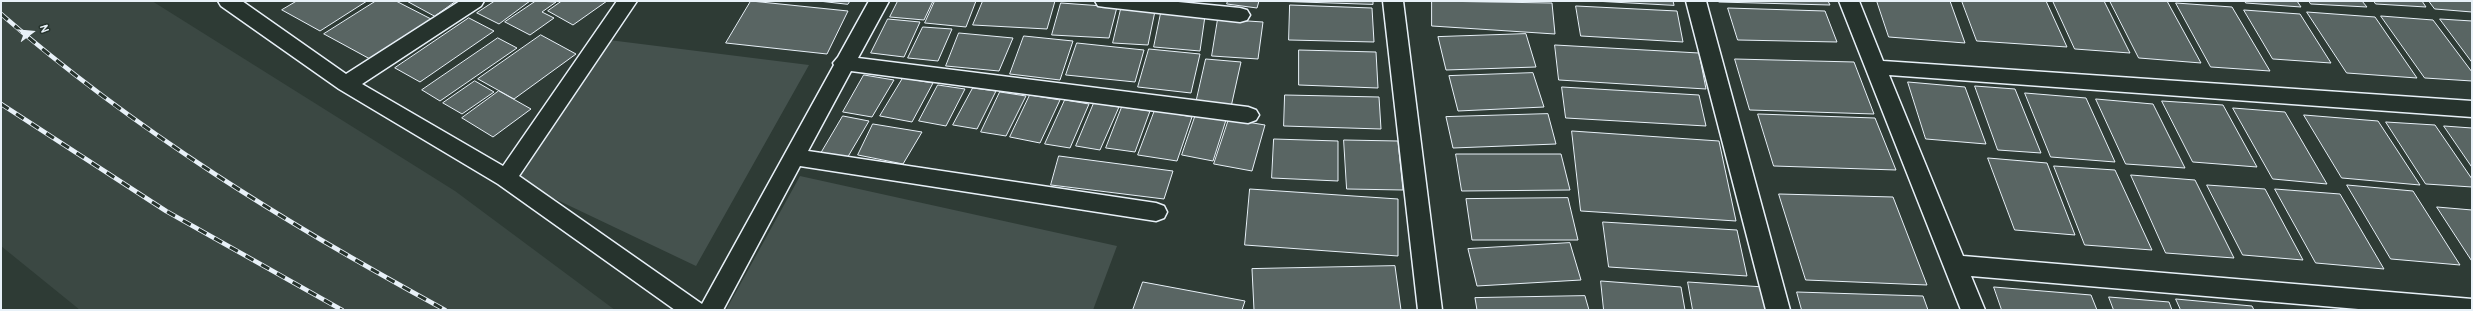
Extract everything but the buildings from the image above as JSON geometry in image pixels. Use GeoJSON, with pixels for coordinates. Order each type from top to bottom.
{"type":"FeatureCollection","features":[{"type":"Feature","properties":{"kind":"street"},"geometry":{"type":"LineString","coordinates":[[228,1],[346,84],[506,178],[693,310]]}},
{"type":"Feature","properties":{"kind":"street"},"geometry":{"type":"LineString","coordinates":[[346,84],[474,1]]}},
{"type":"Feature","properties":{"kind":"street"},"geometry":{"type":"LineString","coordinates":[[506,178],[628,1]]}},
{"type":"Feature","properties":{"kind":"street"},"geometry":{"type":"LineString","coordinates":[[711,310],[843,63],[879,1]]}},
{"type":"Feature","properties":{"kind":"street"},"geometry":{"type":"LineString","coordinates":[[1105,1],[1240,15]]}},
{"type":"Feature","properties":{"kind":"street"},"geometry":{"type":"LineString","coordinates":[[1394,1],[1430,310]]}},
{"type":"Feature","properties":{"kind":"street"},"geometry":{"type":"LineString","coordinates":[[1696,1],[1778,310]]}},
{"type":"Feature","properties":{"kind":"street"},"geometry":{"type":"LineString","coordinates":[[1849,1],[1874,67],[1974,310]]}},
{"type":"Feature","properties":{"kind":"street"},"geometry":{"type":"LineString","coordinates":[[843,63],[1248,115]]}},
{"type":"Feature","properties":{"kind":"street"},"geometry":{"type":"LineString","coordinates":[[1874,67],[2472,109]]}},
{"type":"Feature","properties":{"kind":"street"},"geometry":{"type":"LineString","coordinates":[[793,157],[1156,212]]}},
{"type":"Feature","properties":{"kind":"street"},"geometry":{"type":"LineString","coordinates":[[1955,265],[2472,309]]}},
{"type":"Feature","properties":{"kind":"shaded area"},"geometry":{"type":"Polygon","coordinates":[[[1,1],[152,1],[455,191],[615,310],[80,310],[1,246],[1,1]]]}},
{"type":"Feature","properties":{"kind":"shaded area"},"geometry":{"type":"Polygon","coordinates":[[[609,40],[809,65],[696,266],[511,178],[609,40]]]}},
{"type":"Feature","properties":{"kind":"shaded area"},"geometry":{"type":"Polygon","coordinates":[[[800,176],[1117,246],[1093,310],[726,310],[800,176]]]}},
{"type":"Feature","properties":{"kind":"railway"},"geometry":{"type":"LineString","coordinates":[[1,14],[52,57],[159,137],[271,210],[445,310]]}},
{"type":"Feature","properties":{"kind":"railway"},"geometry":{"type":"LineString","coordinates":[[1,104],[166,211],[342,310]]}}]}
